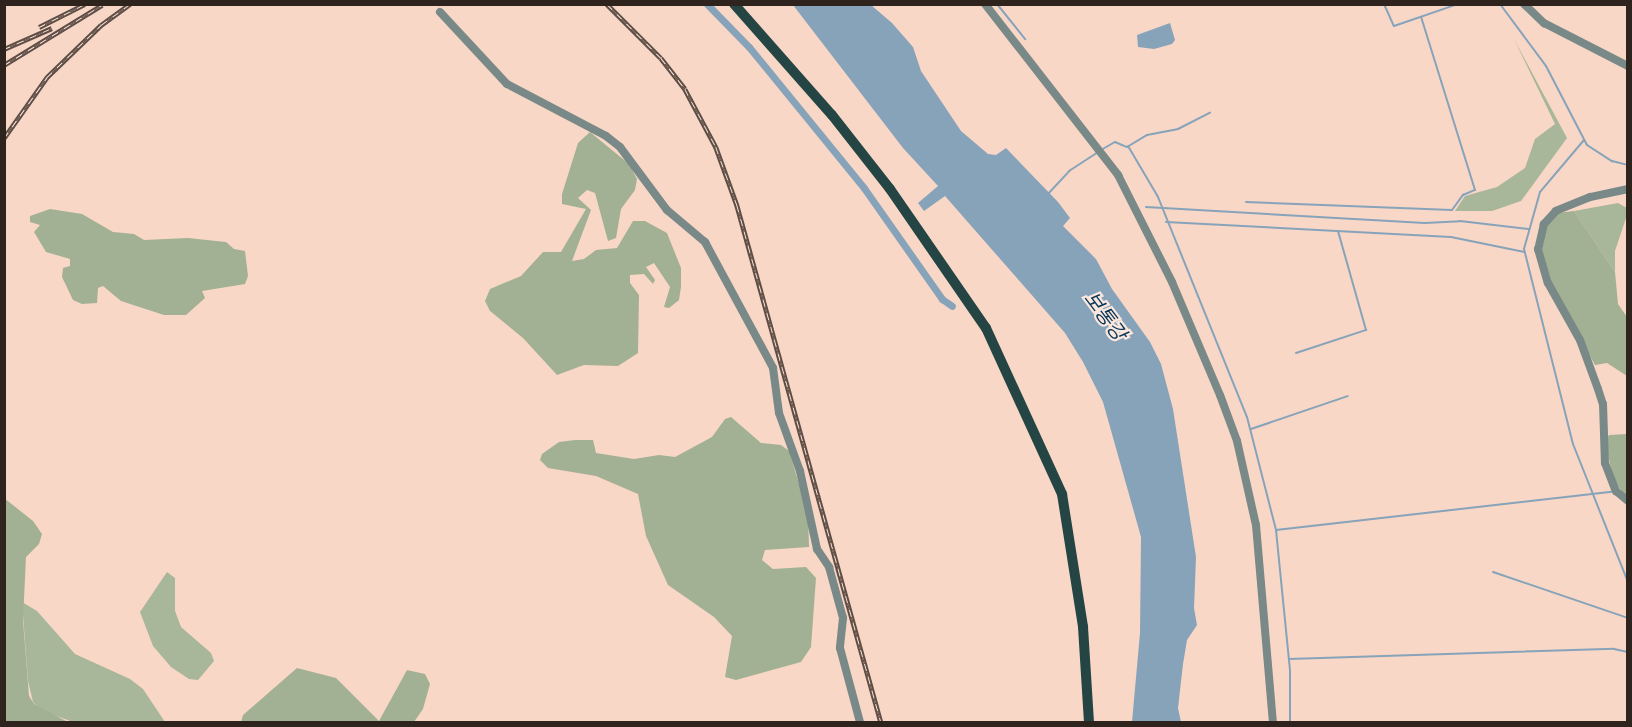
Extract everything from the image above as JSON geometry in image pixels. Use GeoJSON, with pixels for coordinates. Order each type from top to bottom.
{"type":"FeatureCollection","features":[{"type":"Feature","properties":{"kind":"main road"},"geometry":{"type":"LineString","coordinates":[[734,4],[847,133],[986,328],[1062,494],[1083,627],[1089,723]]}},
{"type":"Feature","properties":{"kind":"street"},"geometry":{"type":"LineString","coordinates":[[985,4],[1118,175],[1172,282],[1220,395],[1237,441],[1256,525],[1273,723]]}},
{"type":"Feature","properties":{"kind":"street"},"geometry":{"type":"LineString","coordinates":[[1524,4],[1544,23],[1628,66]]}},
{"type":"Feature","properties":{"kind":"street"},"geometry":{"type":"LineString","coordinates":[[440,12],[507,84],[589,126],[620,147],[667,210],[705,242],[773,368],[779,413],[800,471],[817,549],[829,567],[843,618],[840,648],[860,723]]}},
{"type":"Feature","properties":{"kind":"street"},"geometry":{"type":"LineString","coordinates":[[1627,192],[1590,197],[1556,211],[1544,224],[1538,249],[1548,283],[1580,340],[1598,388],[1603,404],[1605,463],[1616,491],[1628,501]]}},
{"type":"Feature","properties":{"kind":"green space"},"geometry":{"type":"Polygon","coordinates":[[[1514,39],[1567,138],[1521,201],[1492,211],[1455,211],[1465,196],[1497,187],[1525,168],[1535,139],[1555,124],[1514,39]]]}},
{"type":"Feature","properties":{"kind":"green space"},"geometry":{"type":"Polygon","coordinates":[[[590,132],[629,164],[637,179],[635,190],[621,209],[616,238],[608,241],[595,193],[587,190],[578,198],[591,210],[572,261],[584,259],[596,250],[617,248],[633,221],[645,221],[667,233],[681,268],[681,287],[679,300],[669,308],[664,307],[670,287],[654,263],[646,267],[655,280],[653,284],[644,274],[630,275],[630,283],[639,295],[638,353],[618,366],[584,365],[557,375],[523,338],[490,311],[485,301],[490,289],[521,276],[543,252],[561,252],[586,209],[562,204],[562,194],[578,143],[590,132]]]}},
{"type":"Feature","properties":{"kind":"green space"},"geometry":{"type":"Polygon","coordinates":[[[1618,203],[1627,208],[1627,215],[1615,251],[1615,272],[1574,211],[1618,203]]]}},
{"type":"Feature","properties":{"kind":"green space"},"geometry":{"type":"Polygon","coordinates":[[[50,209],[82,214],[113,232],[134,234],[144,240],[188,238],[226,242],[234,249],[245,251],[248,276],[245,284],[202,291],[205,298],[186,315],[164,315],[121,301],[103,286],[98,288],[97,303],[82,304],[73,300],[62,277],[63,268],[70,266],[70,259],[46,252],[34,232],[40,225],[30,222],[30,216],[50,209]]]}},
{"type":"Feature","properties":{"kind":"green space"},"geometry":{"type":"Polygon","coordinates":[[[1574,211],[1615,272],[1618,304],[1627,317],[1627,376],[1607,363],[1595,365],[1555,294],[1542,250],[1548,221],[1557,213],[1574,211]]]}},
{"type":"Feature","properties":{"kind":"green space"},"geometry":{"type":"Polygon","coordinates":[[[731,417],[761,443],[781,445],[789,451],[808,513],[809,547],[765,550],[762,560],[773,569],[806,567],[816,578],[811,647],[801,662],[736,680],[725,677],[732,636],[714,617],[668,585],[646,536],[638,494],[596,476],[548,468],[540,460],[542,454],[559,442],[575,440],[593,440],[596,453],[634,459],[659,455],[675,457],[712,437],[725,419],[731,417]]]}},
{"type":"Feature","properties":{"kind":"green space"},"geometry":{"type":"Polygon","coordinates":[[[1627,434],[1627,498],[1614,481],[1605,442],[1609,435],[1627,434]]]}},
{"type":"Feature","properties":{"kind":"green space"},"geometry":{"type":"Polygon","coordinates":[[[4,498],[33,521],[42,534],[39,544],[26,557],[23,620],[29,696],[34,704],[68,722],[5,722],[4,498]]]}},
{"type":"Feature","properties":{"kind":"green space"},"geometry":{"type":"Polygon","coordinates":[[[167,572],[175,578],[175,611],[181,627],[211,653],[214,661],[198,680],[189,679],[171,667],[153,646],[140,612],[167,572]]]}},
{"type":"Feature","properties":{"kind":"green space"},"geometry":{"type":"Polygon","coordinates":[[[22,602],[37,611],[75,654],[130,679],[143,689],[165,722],[73,722],[40,710],[33,702],[28,681],[22,602]]]}},
{"type":"Feature","properties":{"kind":"green space"},"geometry":{"type":"Polygon","coordinates":[[[297,668],[336,678],[379,721],[407,670],[425,674],[430,684],[423,709],[414,722],[241,722],[243,715],[297,668]]]}},
{"type":"Feature","properties":{"kind":"water","name":"보통강"},"geometry":{"type":"Polygon","coordinates":[[[793,5],[871,5],[892,23],[913,47],[921,71],[961,131],[988,154],[996,155],[1006,148],[1058,202],[1070,218],[1063,226],[1096,259],[1112,289],[1150,342],[1161,364],[1173,409],[1196,557],[1194,608],[1197,625],[1187,640],[1183,664],[1178,708],[1181,722],[1132,722],[1140,633],[1141,537],[1103,402],[1083,362],[1065,333],[945,196],[924,211],[918,203],[938,186],[903,148],[793,5]]]}},
{"type":"Feature","properties":{"kind":"water"},"geometry":{"type":"Polygon","coordinates":[[[1170,23],[1175,40],[1172,44],[1154,49],[1138,47],[1137,35],[1170,23]]]}},
{"type":"Feature","properties":{"kind":"waterway"},"geometry":{"type":"LineString","coordinates":[[707,4],[749,47],[864,188],[942,299],[952,306]]}},
{"type":"Feature","properties":{"kind":"waterway"},"geometry":{"type":"LineString","coordinates":[[997,4],[1025,39]]}},
{"type":"Feature","properties":{"kind":"waterway"},"geometry":{"type":"LineString","coordinates":[[1384,4],[1394,26],[1458,4]]}},
{"type":"Feature","properties":{"kind":"waterway"},"geometry":{"type":"LineString","coordinates":[[1500,4],[1546,66],[1587,145],[1612,161],[1628,165]]}},
{"type":"Feature","properties":{"kind":"waterway"},"geometry":{"type":"LineString","coordinates":[[1246,202],[1452,210],[1463,195],[1475,190],[1421,17]]}},
{"type":"Feature","properties":{"kind":"waterway"},"geometry":{"type":"LineString","coordinates":[[1101,150],[1115,142],[1127,147],[1147,135],[1178,129],[1210,113]]}},
{"type":"Feature","properties":{"kind":"waterway"},"geometry":{"type":"LineString","coordinates":[[1584,140],[1540,192],[1524,249],[1573,444],[1628,582]]}},
{"type":"Feature","properties":{"kind":"waterway"},"geometry":{"type":"LineString","coordinates":[[1128,146],[1158,197],[1247,417],[1276,530],[1290,671],[1290,722]]}},
{"type":"Feature","properties":{"kind":"waterway"},"geometry":{"type":"LineString","coordinates":[[1047,195],[1069,171],[1097,153]]}},
{"type":"Feature","properties":{"kind":"waterway"},"geometry":{"type":"LineString","coordinates":[[1146,207],[1425,223],[1460,221],[1529,229]]}},
{"type":"Feature","properties":{"kind":"waterway"},"geometry":{"type":"LineString","coordinates":[[1166,222],[1451,237],[1524,252]]}},
{"type":"Feature","properties":{"kind":"waterway"},"geometry":{"type":"LineString","coordinates":[[1296,353],[1366,330],[1338,231]]}},
{"type":"Feature","properties":{"kind":"waterway"},"geometry":{"type":"LineString","coordinates":[[1251,429],[1348,396]]}},
{"type":"Feature","properties":{"kind":"waterway"},"geometry":{"type":"LineString","coordinates":[[1276,530],[1612,492]]}},
{"type":"Feature","properties":{"kind":"waterway"},"geometry":{"type":"LineString","coordinates":[[1493,572],[1628,618]]}},
{"type":"Feature","properties":{"kind":"waterway"},"geometry":{"type":"LineString","coordinates":[[1289,659],[1614,649],[1628,652]]}},
{"type":"Feature","properties":{"kind":"railway"},"geometry":{"type":"LineString","coordinates":[[39,27],[85,4]]}},
{"type":"Feature","properties":{"kind":"railway"},"geometry":{"type":"LineString","coordinates":[[4,138],[47,77],[101,25],[130,4]]}},
{"type":"Feature","properties":{"kind":"railway"},"geometry":{"type":"LineString","coordinates":[[607,4],[661,58],[685,89],[716,147],[737,205],[881,722]]}},
{"type":"Feature","properties":{"kind":"railway"},"geometry":{"type":"LineString","coordinates":[[4,65],[102,5]]}},
{"type":"Feature","properties":{"kind":"railway"},"geometry":{"type":"LineString","coordinates":[[4,49],[52,28]]}}]}
